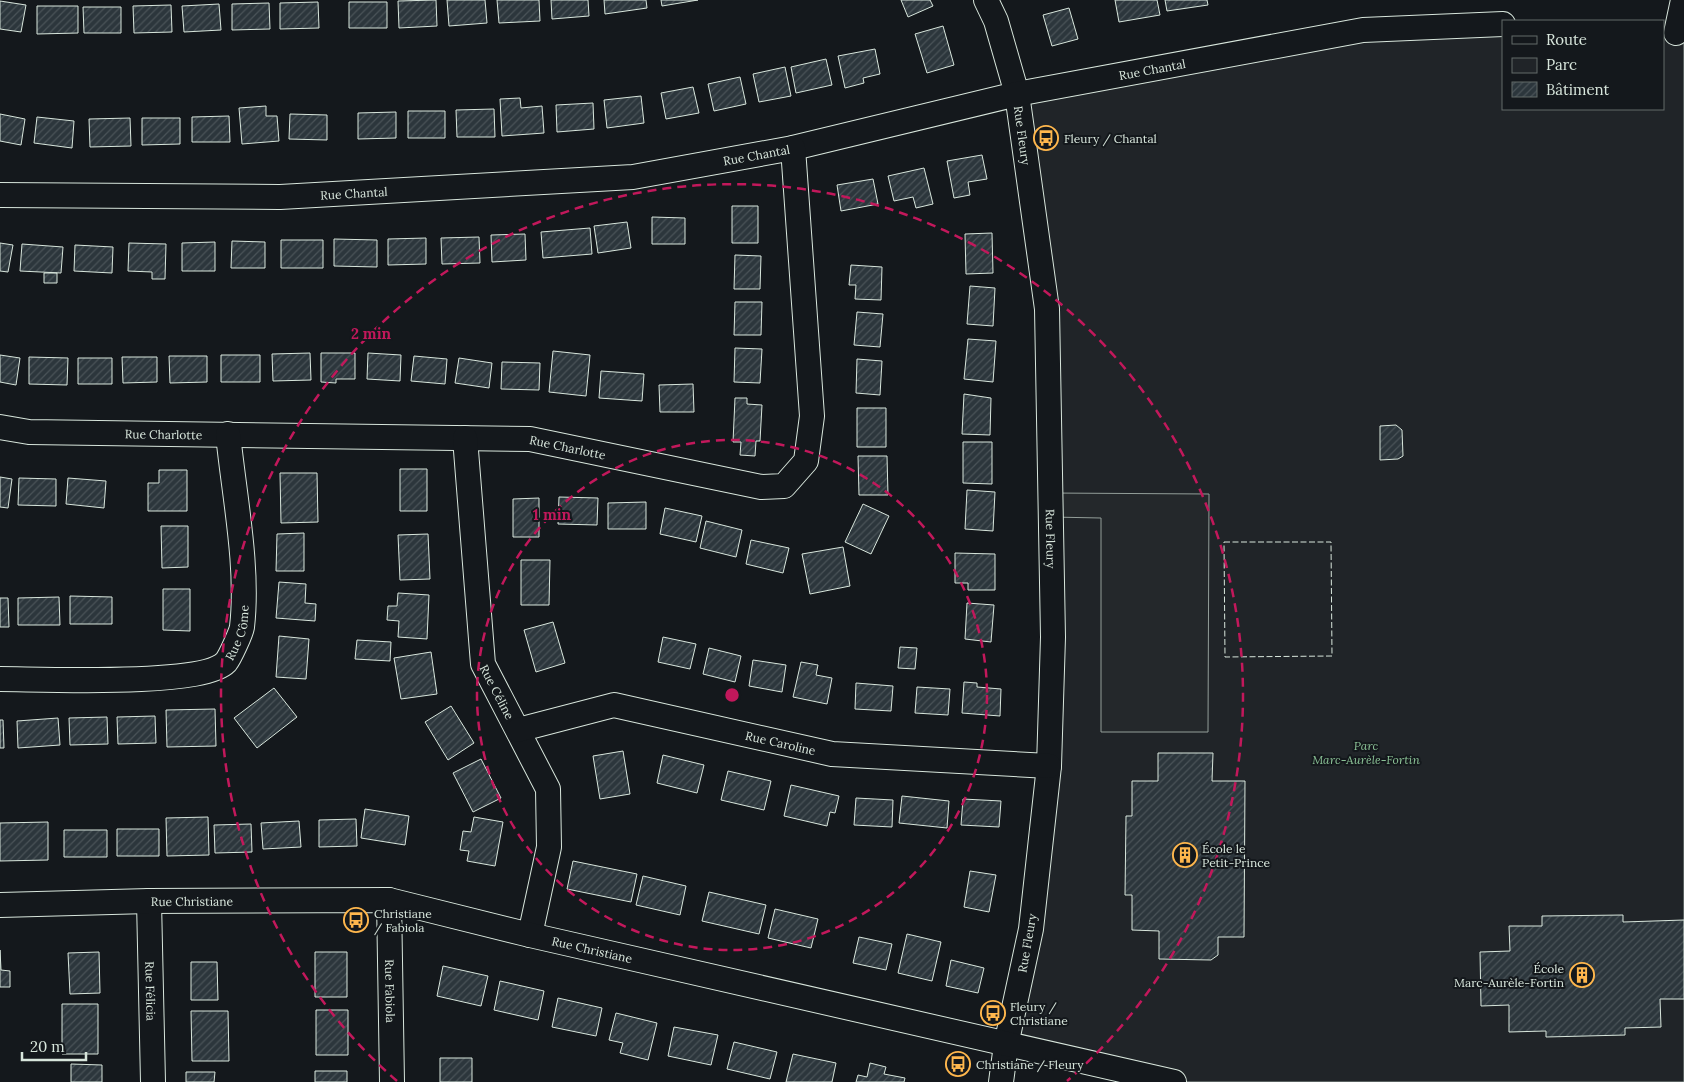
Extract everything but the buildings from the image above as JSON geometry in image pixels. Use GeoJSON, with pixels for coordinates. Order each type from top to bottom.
{"type":"FeatureCollection","features":[{"type":"Feature","properties":{"kind":"street","name":"Rue Fleury"},"geometry":{"type":"LineString","coordinates":[[986,0],[996,21],[1017,94],[1046,309],[1053,637],[1048,766],[1031,929],[1006,1045],[1001,1082]]}},
{"type":"Feature","properties":{"kind":"street"},"geometry":{"type":"LineString","coordinates":[[1674,34],[1683,0]]}},
{"type":"Feature","properties":{"kind":"street","name":"Rue Chantal"},"geometry":{"type":"LineString","coordinates":[[0,195],[290,197],[633,177],[793,148],[1017,94],[1363,30],[1502,24]]}},
{"type":"Feature","properties":{"kind":"street","name":"Rue Charlotte"},"geometry":{"type":"LineString","coordinates":[[0,427],[29,432],[530,439],[761,488],[784,486],[806,461],[812,416],[793,148]]}},
{"type":"Feature","properties":{"kind":"street","name":"Rue Côme"},"geometry":{"type":"LineString","coordinates":[[0,680],[163,678],[207,672],[225,662],[242,630],[243,578],[228,434]]}},
{"type":"Feature","properties":{"kind":"street","name":"Rue Céline"},"geometry":{"type":"LineString","coordinates":[[465,438],[483,664],[548,789],[548,847],[530,935]]}},
{"type":"Feature","properties":{"kind":"street","name":"Rue Caroline"},"geometry":{"type":"LineString","coordinates":[[518,730],[614,705],[832,754],[1048,766]]}},
{"type":"Feature","properties":{"kind":"street","name":"Rue Christiane"},"geometry":{"type":"LineString","coordinates":[[0,905],[149,901],[389,900],[530,935],[1174,1082]]}},
{"type":"Feature","properties":{"kind":"street","name":"Rue Fabiola"},"geometry":{"type":"LineString","coordinates":[[389,900],[392,1082]]}},
{"type":"Feature","properties":{"kind":"street","name":"Rue Félicia"},"geometry":{"type":"LineString","coordinates":[[149,901],[153,1082]]}},
{"type":"Feature","properties":{"kind":"green space","name":"Parc Marc-Aurèle-Fortin"},"geometry":{"type":"Polygon","coordinates":[[[1502,24],[1502,110],[1664,110],[1664,33],[1684,35],[1684,1082],[1174,1082],[1006,1045],[1049,766],[1047,309],[1017,94],[1363,30],[1502,24]]]}},
{"type":"Feature","properties":{"kind":"shaded area"},"geometry":{"type":"Polygon","coordinates":[[[1051,493],[1209,494],[1208,732],[1101,732],[1101,518],[1051,517],[1051,493]]]}},
{"type":"Feature","properties":{"kind":"fence"},"geometry":{"type":"LineString","coordinates":[[1224,542],[1331,542],[1332,656],[1225,657],[1224,542]]}},
{"type":"Feature","properties":{"kind":"place","name":"Fleury / Chantal"},"geometry":{"type":"Point","coordinates":[1046,138]}},
{"type":"Feature","properties":{"kind":"place","name":"École le Petit-Prince"},"geometry":{"type":"Point","coordinates":[1185,855]}},
{"type":"Feature","properties":{"kind":"place","name":"Christiane / Fabiola"},"geometry":{"type":"Point","coordinates":[356,920]}},
{"type":"Feature","properties":{"kind":"place","name":"École Marc-Aurèle-Fortin"},"geometry":{"type":"Point","coordinates":[1582,975]}},
{"type":"Feature","properties":{"kind":"place","name":"Fleury / Christiane"},"geometry":{"type":"Point","coordinates":[993,1013]}},
{"type":"Feature","properties":{"kind":"place","name":"Christiane / Fleury"},"geometry":{"type":"Point","coordinates":[958,1064]}}]}
